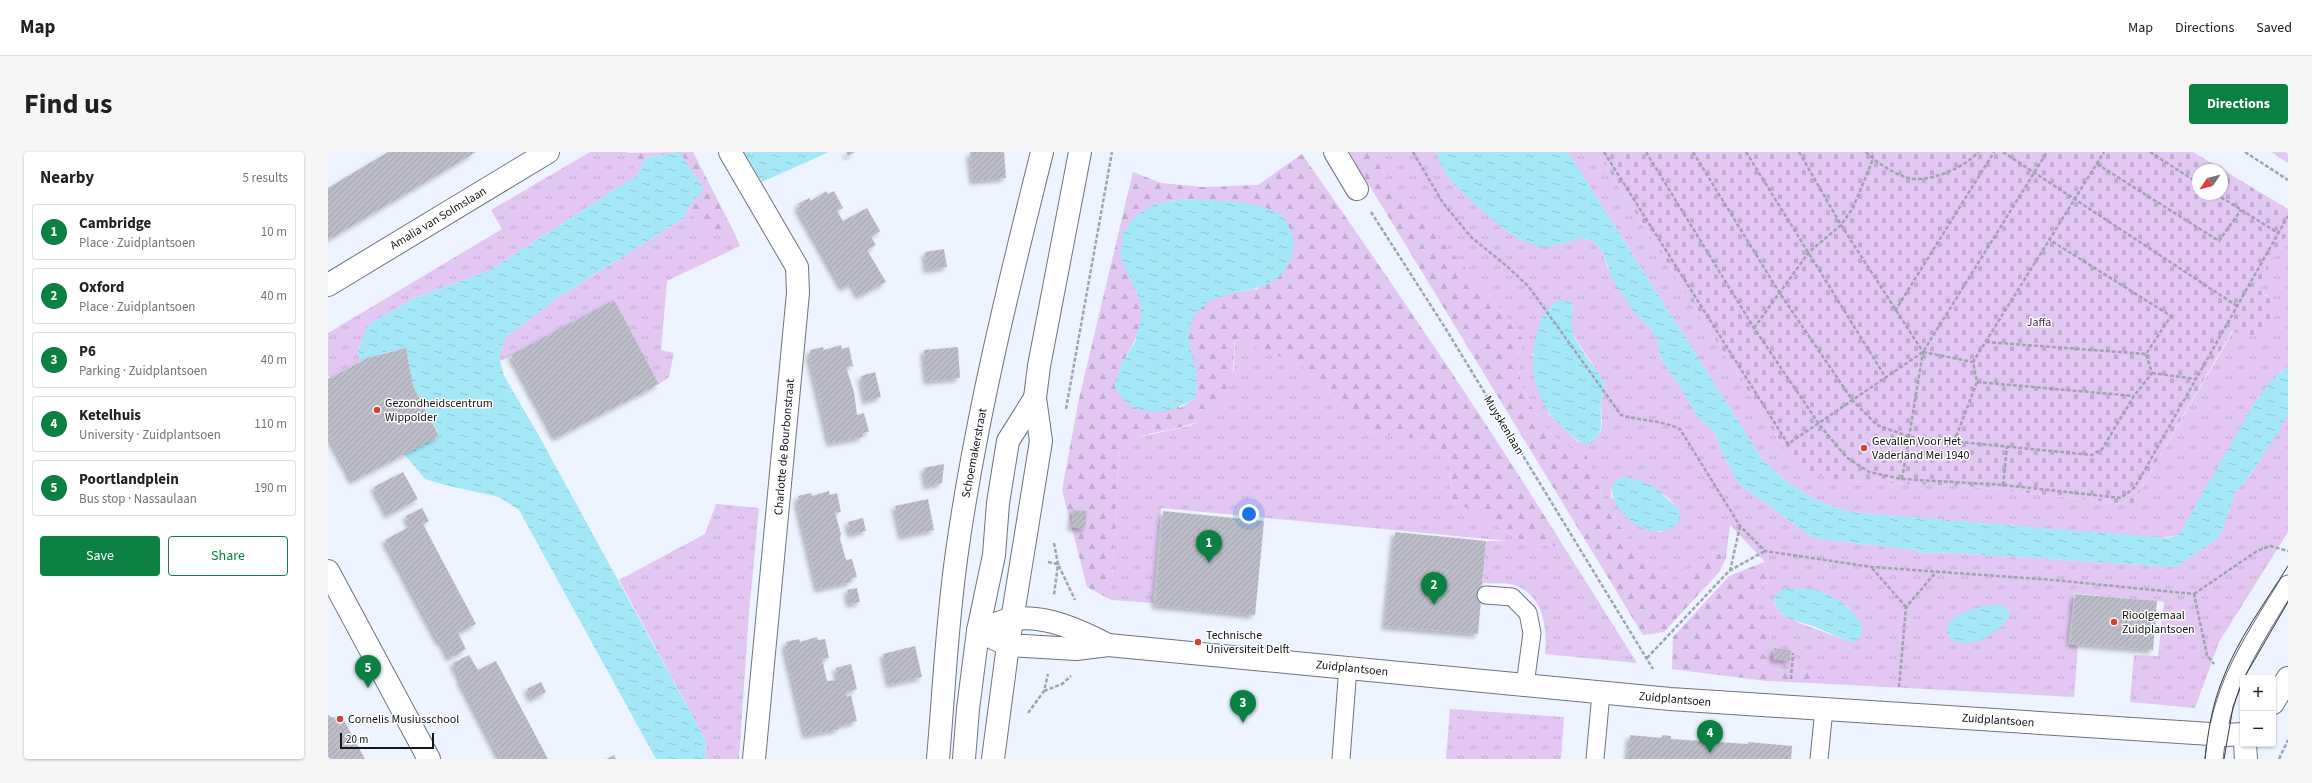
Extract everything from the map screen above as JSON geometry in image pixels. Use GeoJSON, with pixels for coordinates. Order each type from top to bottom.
{"type":"FeatureCollection","features":[{"type":"Feature","properties":{"kind":"street","name":"Amalia van Solmslaan"},"geometry":{"type":"LineString","coordinates":[[328,285],[548,152]]}},
{"type":"Feature","properties":{"kind":"street","name":"Charlotte de Bourbonstraat"},"geometry":{"type":"LineString","coordinates":[[730,152],[797,268],[798,293],[754,759]]}},
{"type":"Feature","properties":{"kind":"street","name":"Schoemakerstraat"},"geometry":{"type":"LineString","coordinates":[[938,759],[948,621],[969,474],[1006,296],[1042,152]]}},
{"type":"Feature","properties":{"kind":"street"},"geometry":{"type":"LineString","coordinates":[[993,759],[1008,645],[1041,441],[1035,398],[1039,366],[1080,152]]}},
{"type":"Feature","properties":{"kind":"street"},"geometry":{"type":"LineString","coordinates":[[1335,152],[1357,189]]}},
{"type":"Feature","properties":{"kind":"street"},"geometry":{"type":"LineString","coordinates":[[964,759],[968,709],[978,631],[994,555],[998,503],[1008,441],[1035,398]]}},
{"type":"Feature","properties":{"kind":"street"},"geometry":{"type":"LineString","coordinates":[[328,571],[430,759]]}},
{"type":"Feature","properties":{"kind":"street","name":"Zuidplantsoen"},"geometry":{"type":"LineString","coordinates":[[978,631],[1012,619],[1052,621],[1080,631],[1108,645]]}},
{"type":"Feature","properties":{"kind":"street","name":"Zuidplantsoen"},"geometry":{"type":"LineString","coordinates":[[978,631],[1008,645],[1076,649],[1108,645],[1670,699],[2216,734],[2240,734]]}},
{"type":"Feature","properties":{"kind":"street"},"geometry":{"type":"LineString","coordinates":[[2276,698],[2288,678]]}},
{"type":"Feature","properties":{"kind":"street"},"geometry":{"type":"LineString","coordinates":[[2245,747],[2246,759]]}},
{"type":"Feature","properties":{"kind":"lane"},"geometry":{"type":"LineString","coordinates":[[2214,759],[2216,734],[2230,686],[2253,641],[2288,584]]}},
{"type":"Feature","properties":{"kind":"lane"},"geometry":{"type":"LineString","coordinates":[[1486,595],[1512,597],[1528,612],[1532,633],[1525,685]]}},
{"type":"Feature","properties":{"kind":"lane"},"geometry":{"type":"LineString","coordinates":[[1341,758],[1348,668]]}},
{"type":"Feature","properties":{"kind":"lane"},"geometry":{"type":"LineString","coordinates":[[1595,759],[1601,693]]}},
{"type":"Feature","properties":{"kind":"lane"},"geometry":{"type":"LineString","coordinates":[[1819,759],[1824,709]]}},
{"type":"Feature","properties":{"kind":"path"},"geometry":{"type":"LineString","coordinates":[[1412,152],[1443,203],[1471,237],[1510,268],[1529,287],[1621,414],[1637,419],[1666,422],[1680,429],[1740,526],[1765,551],[1872,567],[2054,580],[2194,594],[2257,551],[2270,546],[2288,551]]}},
{"type":"Feature","properties":{"kind":"path"},"geometry":{"type":"LineString","coordinates":[[1604,152],[1788,444],[1923,352]]}},
{"type":"Feature","properties":{"kind":"path"},"geometry":{"type":"LineString","coordinates":[[1646,152],[1754,328],[1818,424],[1846,457],[1868,472],[1902,479],[2003,486],[2121,498],[2136,487],[2288,216]]}},
{"type":"Feature","properties":{"kind":"path"},"geometry":{"type":"LineString","coordinates":[[1694,152],[1779,292],[1853,401],[1877,424],[1910,437],[2092,455],[2102,449],[2134,396],[2152,373]]}},
{"type":"Feature","properties":{"kind":"path"},"geometry":{"type":"LineString","coordinates":[[1746,152],[1886,378]]}},
{"type":"Feature","properties":{"kind":"path"},"geometry":{"type":"LineString","coordinates":[[1799,152],[1841,225],[1895,311],[1923,352],[1973,362]]}},
{"type":"Feature","properties":{"kind":"path"},"geometry":{"type":"LineString","coordinates":[[1866,152],[1873,159],[1906,178],[1935,177],[1956,168],[1973,158],[1978,152]]}},
{"type":"Feature","properties":{"kind":"path"},"geometry":{"type":"LineString","coordinates":[[1754,328],[1809,252],[1841,225],[1853,208],[1873,159],[1872,152]]}},
{"type":"Feature","properties":{"kind":"path"},"geometry":{"type":"LineString","coordinates":[[1895,311],[1994,152]]}},
{"type":"Feature","properties":{"kind":"path"},"geometry":{"type":"LineString","coordinates":[[2003,152],[2237,306]]}},
{"type":"Feature","properties":{"kind":"path"},"geometry":{"type":"LineString","coordinates":[[1902,479],[1923,352],[2047,152]]}},
{"type":"Feature","properties":{"kind":"path"},"geometry":{"type":"LineString","coordinates":[[1954,442],[1976,382],[1973,362],[2104,152]]}},
{"type":"Feature","properties":{"kind":"path"},"geometry":{"type":"LineString","coordinates":[[2150,152],[2192,179]]}},
{"type":"Feature","properties":{"kind":"path"},"geometry":{"type":"LineString","coordinates":[[2245,152],[2288,180]]}},
{"type":"Feature","properties":{"kind":"path"},"geometry":{"type":"LineString","coordinates":[[2097,164],[2219,241],[2241,210]]}},
{"type":"Feature","properties":{"kind":"path","name":"Muyskenlaan"},"geometry":{"type":"LineString","coordinates":[[1357,189],[1444,326],[1647,658],[1670,699]]}},
{"type":"Feature","properties":{"kind":"path"},"geometry":{"type":"LineString","coordinates":[[2225,200],[2278,233]]}},
{"type":"Feature","properties":{"kind":"path"},"geometry":{"type":"LineString","coordinates":[[2050,240],[2171,316],[2146,354]]}},
{"type":"Feature","properties":{"kind":"path"},"geometry":{"type":"LineString","coordinates":[[1986,342],[2146,354]]}},
{"type":"Feature","properties":{"kind":"path"},"geometry":{"type":"LineString","coordinates":[[2146,354],[2152,373]]}},
{"type":"Feature","properties":{"kind":"path"},"geometry":{"type":"LineString","coordinates":[[2152,373],[2196,379]]}},
{"type":"Feature","properties":{"kind":"path"},"geometry":{"type":"LineString","coordinates":[[1976,382],[2134,396]]}},
{"type":"Feature","properties":{"kind":"path"},"geometry":{"type":"LineString","coordinates":[[2003,486],[2007,447]]}},
{"type":"Feature","properties":{"kind":"path"},"geometry":{"type":"LineString","coordinates":[[1729,571],[1740,526]]}},
{"type":"Feature","properties":{"kind":"path"},"geometry":{"type":"LineString","coordinates":[[1647,658],[1729,571],[1765,551]]}},
{"type":"Feature","properties":{"kind":"path"},"geometry":{"type":"LineString","coordinates":[[1872,567],[1906,607]]}},
{"type":"Feature","properties":{"kind":"path"},"geometry":{"type":"LineString","coordinates":[[1897,714],[1906,607],[1936,572]]}},
{"type":"Feature","properties":{"kind":"path"},"geometry":{"type":"LineString","coordinates":[[2194,594],[2207,655],[2215,665],[2235,676]]}},
{"type":"Feature","properties":{"kind":"path"},"geometry":{"type":"LineString","coordinates":[[2279,759],[2288,740]]}},
{"type":"Feature","properties":{"kind":"green space"},"geometry":{"type":"Polygon","coordinates":[[[590,152],[627,152],[638,175],[488,271],[414,298],[368,325],[358,350],[360,361],[331,377],[328,376],[328,333],[502,229],[491,210],[590,152]]]}},
{"type":"Feature","properties":{"kind":"green space"},"geometry":{"type":"Polygon","coordinates":[[[679,152],[645,158],[638,175],[626,153],[679,152]]]}},
{"type":"Feature","properties":{"kind":"green space"},"geometry":{"type":"Polygon","coordinates":[[[680,152],[693,152],[734,232],[722,236],[707,233],[688,209],[691,203],[680,152]]]}},
{"type":"Feature","properties":{"kind":"green space"},"geometry":{"type":"Polygon","coordinates":[[[1349,152],[1372,152],[1387,179],[1396,191],[1467,269],[1523,339],[1519,357],[1519,368],[1524,390],[1535,412],[1541,422],[1556,439],[1566,446],[1586,454],[1608,511],[1654,571],[1675,579],[1714,552],[1722,555],[1720,571],[1664,632],[1643,635],[1349,152]]]}},
{"type":"Feature","properties":{"kind":"green space"},"geometry":{"type":"Polygon","coordinates":[[[1372,152],[1437,152],[1442,168],[1454,184],[1509,233],[1557,245],[1581,238],[1594,242],[1602,251],[1608,269],[1635,314],[1649,326],[1658,342],[1660,356],[1701,421],[1715,432],[1721,450],[1738,483],[1809,535],[1818,539],[1916,550],[1922,553],[1936,552],[2176,567],[2219,538],[2235,493],[2253,471],[2288,414],[2288,532],[2219,642],[2195,708],[2130,702],[2134,655],[2158,656],[2164,602],[2074,593],[2068,644],[2078,646],[2074,697],[1811,683],[1812,672],[1769,670],[1771,623],[1758,610],[1757,605],[1760,589],[1769,578],[1764,561],[1730,525],[1726,558],[1720,571],[1722,555],[1714,552],[1675,579],[1654,571],[1608,511],[1586,454],[1566,446],[1556,439],[1541,422],[1535,412],[1524,390],[1519,368],[1519,357],[1523,339],[1467,269],[1396,191],[1379,166],[1372,152]],[[1573,306],[1532,354],[1549,414],[1578,442],[1600,433],[1602,424],[1601,403],[1605,383],[1575,338],[1571,328],[1573,306]],[[1625,477],[1618,479],[1611,487],[1611,497],[1656,531],[1662,532],[1680,513],[1670,500],[1656,490],[1625,477]],[[1823,592],[1774,597],[1775,605],[1780,613],[1799,623],[1854,643],[1854,614],[1848,607],[1823,592]],[[1995,604],[1953,641],[1967,642],[2009,610],[1995,604]]]}},
{"type":"Feature","properties":{"kind":"green space"},"geometry":{"type":"Polygon","coordinates":[[[1568,152],[1597,152],[1787,453],[1845,481],[1975,487],[2132,505],[2233,331],[2244,336],[2268,296],[2256,288],[2288,233],[2288,367],[2280,372],[2182,530],[2175,536],[2159,538],[1850,512],[1812,498],[1802,492],[1783,478],[1762,459],[1568,152]]]}},
{"type":"Feature","properties":{"kind":"green space","name":"Jaffa"},"geometry":{"type":"Polygon","coordinates":[[[1597,152],[2193,152],[2213,164],[2192,164],[2192,200],[2228,200],[2228,173],[2288,209],[2288,233],[2257,288],[2272,303],[2274,319],[2268,329],[2257,336],[2244,336],[2232,331],[2132,505],[1975,487],[1845,481],[1807,472],[1787,453],[1597,152]]]}},
{"type":"Feature","properties":{"kind":"green space"},"geometry":{"type":"Polygon","coordinates":[[[2271,152],[2288,152],[2288,163],[2271,152]]]}},
{"type":"Feature","properties":{"kind":"green space"},"geometry":{"type":"Polygon","coordinates":[[[1302,154],[1436,349],[1501,447],[1564,547],[1526,543],[1451,499],[1448,453],[1423,439],[1368,433],[1303,366],[1235,339],[1233,372],[1230,389],[1224,402],[1214,413],[1202,420],[1188,425],[1145,435],[1119,447],[1111,600],[1087,587],[1062,490],[1079,399],[1133,172],[1161,183],[1202,187],[1258,185],[1302,154]],[[1181,199],[1154,204],[1128,275],[1140,301],[1142,318],[1130,350],[1121,365],[1180,408],[1195,398],[1197,374],[1190,351],[1188,335],[1191,323],[1196,313],[1213,299],[1235,292],[1258,289],[1281,216],[1231,202],[1181,199]]]}},
{"type":"Feature","properties":{"kind":"green space"},"geometry":{"type":"Polygon","coordinates":[[[688,209],[707,233],[722,236],[734,232],[740,246],[667,281],[661,350],[674,353],[669,377],[659,384],[614,301],[501,361],[499,357],[505,338],[560,296],[683,219],[688,209]]]}},
{"type":"Feature","properties":{"kind":"green space"},"geometry":{"type":"Polygon","coordinates":[[[1235,339],[1303,366],[1368,433],[1423,439],[1448,453],[1451,499],[1526,543],[1564,547],[1637,663],[1545,654],[1546,644],[1542,615],[1539,606],[1533,598],[1526,591],[1517,586],[1483,583],[1486,541],[1509,541],[1161,508],[1153,603],[1111,600],[1119,447],[1131,439],[1189,426],[1206,418],[1234,370],[1235,339]]]}},
{"type":"Feature","properties":{"kind":"green space"},"geometry":{"type":"Polygon","coordinates":[[[716,504],[759,508],[749,612],[739,759],[705,759],[706,741],[619,580],[705,534],[716,504]]]}},
{"type":"Feature","properties":{"kind":"green space"},"geometry":{"type":"Polygon","coordinates":[[[1764,562],[1769,578],[1760,589],[1757,605],[1758,610],[1771,622],[1769,670],[1813,672],[1811,683],[1766,681],[1672,669],[1673,637],[1729,576],[1764,562]]]}},
{"type":"Feature","properties":{"kind":"green space"},"geometry":{"type":"Polygon","coordinates":[[[1450,709],[1564,717],[1561,759],[1446,759],[1450,709]]]}},
{"type":"Feature","properties":{"kind":"water"},"geometry":{"type":"Polygon","coordinates":[[[680,152],[704,190],[691,203],[683,219],[560,296],[505,338],[499,357],[504,376],[539,436],[706,741],[705,759],[656,759],[519,510],[499,497],[425,479],[404,454],[439,435],[413,386],[406,349],[387,352],[360,361],[358,350],[368,325],[414,298],[488,271],[638,175],[645,158],[680,152]]]}},
{"type":"Feature","properties":{"kind":"water"},"geometry":{"type":"Polygon","coordinates":[[[744,152],[829,152],[762,182],[744,152]]]}},
{"type":"Feature","properties":{"kind":"water"},"geometry":{"type":"Polygon","coordinates":[[[1437,152],[1568,152],[1762,459],[1783,478],[1802,492],[1824,503],[1850,512],[2168,538],[2175,536],[2182,530],[2261,393],[2278,374],[2288,367],[2288,414],[2253,471],[2235,493],[2219,538],[2176,567],[1936,552],[1922,553],[1916,550],[1818,539],[1809,535],[1738,483],[1721,450],[1715,432],[1701,421],[1660,356],[1658,342],[1649,326],[1635,314],[1613,280],[1602,251],[1594,242],[1581,238],[1557,245],[1539,247],[1523,241],[1509,233],[1481,210],[1454,184],[1442,168],[1437,152]]]}},
{"type":"Feature","properties":{"kind":"water"},"geometry":{"type":"Polygon","coordinates":[[[1181,199],[1234,202],[1262,206],[1273,210],[1283,217],[1291,231],[1294,240],[1294,249],[1286,269],[1275,280],[1262,286],[1217,298],[1204,305],[1193,318],[1189,334],[1190,349],[1197,382],[1195,398],[1187,403],[1171,409],[1155,412],[1146,411],[1138,409],[1127,403],[1114,385],[1121,365],[1135,342],[1141,319],[1140,301],[1120,256],[1123,232],[1136,216],[1154,204],[1181,199]]]}},
{"type":"Feature","properties":{"kind":"water"},"geometry":{"type":"Polygon","coordinates":[[[1556,301],[1570,301],[1572,304],[1572,329],[1574,336],[1581,349],[1605,383],[1601,402],[1601,424],[1599,434],[1592,443],[1584,443],[1578,440],[1556,422],[1548,411],[1537,389],[1533,364],[1537,333],[1542,317],[1556,301]]]}},
{"type":"Feature","properties":{"kind":"water"},"geometry":{"type":"Polygon","coordinates":[[[1625,477],[1643,481],[1660,491],[1677,507],[1680,513],[1678,524],[1667,530],[1656,531],[1645,529],[1626,517],[1613,497],[1611,486],[1618,479],[1625,477]]]}},
{"type":"Feature","properties":{"kind":"water"},"geometry":{"type":"Polygon","coordinates":[[[1803,588],[1820,591],[1839,601],[1860,621],[1862,629],[1860,636],[1854,643],[1850,642],[1813,626],[1788,618],[1782,614],[1778,610],[1774,597],[1782,589],[1803,588]]]}},
{"type":"Feature","properties":{"kind":"water"},"geometry":{"type":"Polygon","coordinates":[[[1995,604],[2005,607],[2010,614],[2000,628],[1984,638],[1967,643],[1950,639],[1948,630],[1949,623],[1955,618],[1962,613],[1995,604]]]}},
{"type":"Feature","properties":{"kind":"building"},"geometry":{"type":"Polygon","coordinates":[[[388,152],[476,152],[328,240],[328,188],[388,152]]]}},
{"type":"Feature","properties":{"kind":"building"},"geometry":{"type":"Polygon","coordinates":[[[846,152],[855,152],[848,156],[846,152]]]}},
{"type":"Feature","properties":{"kind":"building"},"geometry":{"type":"Polygon","coordinates":[[[970,152],[1004,152],[1006,178],[973,181],[970,152]]]}},
{"type":"Feature","properties":{"kind":"building"},"geometry":{"type":"Polygon","coordinates":[[[826,191],[828,194],[834,191],[843,208],[837,211],[843,221],[867,208],[880,231],[871,237],[876,245],[867,250],[886,282],[859,296],[852,283],[843,288],[798,208],[800,207],[798,204],[809,198],[811,201],[826,191]]]}},
{"type":"Feature","properties":{"kind":"building"},"geometry":{"type":"Polygon","coordinates":[[[944,249],[947,267],[927,270],[925,252],[944,249]]]}},
{"type":"Feature","properties":{"kind":"building"},"geometry":{"type":"Polygon","coordinates":[[[614,300],[659,384],[556,438],[511,355],[614,300]]]}},
{"type":"Feature","properties":{"kind":"building"},"geometry":{"type":"Polygon","coordinates":[[[841,345],[842,349],[849,347],[853,366],[846,367],[854,392],[857,415],[864,413],[869,432],[862,433],[863,437],[830,443],[809,354],[811,353],[810,350],[823,347],[824,350],[841,345]]]}},
{"type":"Feature","properties":{"kind":"building"},"geometry":{"type":"Polygon","coordinates":[[[958,347],[960,378],[927,381],[924,350],[958,347]]]}},
{"type":"Feature","properties":{"kind":"building","name":"Gezondheidscentrum Wippolder"},"geometry":{"type":"Polygon","coordinates":[[[406,348],[413,386],[439,436],[353,481],[328,434],[328,379],[367,358],[406,348]]]}},
{"type":"Feature","properties":{"kind":"building"},"geometry":{"type":"Polygon","coordinates":[[[875,372],[881,397],[866,401],[861,376],[875,372]]]}},
{"type":"Feature","properties":{"kind":"building"},"geometry":{"type":"Polygon","coordinates":[[[944,464],[942,483],[927,486],[924,468],[944,464]]]}},
{"type":"Feature","properties":{"kind":"building"},"geometry":{"type":"Polygon","coordinates":[[[403,472],[418,499],[388,515],[374,487],[403,472]]]}},
{"type":"Feature","properties":{"kind":"building"},"geometry":{"type":"Polygon","coordinates":[[[829,491],[830,495],[837,493],[841,512],[835,513],[841,534],[840,539],[846,560],[852,559],[857,577],[850,579],[851,582],[818,589],[797,500],[799,500],[798,496],[811,493],[812,496],[829,491]]]}},
{"type":"Feature","properties":{"kind":"building"},"geometry":{"type":"Polygon","coordinates":[[[928,499],[934,530],[902,536],[895,506],[928,499]]]}},
{"type":"Feature","properties":{"kind":"building"},"geometry":{"type":"Polygon","coordinates":[[[422,508],[429,521],[423,524],[476,624],[458,633],[466,649],[450,658],[442,642],[440,643],[385,540],[411,526],[406,516],[422,508]]]}},
{"type":"Feature","properties":{"kind":"building"},"geometry":{"type":"Polygon","coordinates":[[[1073,510],[1087,511],[1085,529],[1071,527],[1073,510]]]}},
{"type":"Feature","properties":{"kind":"building"},"geometry":{"type":"Polygon","coordinates":[[[1163,511],[1264,521],[1255,615],[1155,605],[1163,511]]]}},
{"type":"Feature","properties":{"kind":"building"},"geometry":{"type":"Polygon","coordinates":[[[863,518],[866,531],[851,534],[848,522],[863,518]]]}},
{"type":"Feature","properties":{"kind":"building"},"geometry":{"type":"Polygon","coordinates":[[[1395,532],[1486,541],[1478,634],[1385,626],[1395,532]]]}},
{"type":"Feature","properties":{"kind":"building"},"geometry":{"type":"Polygon","coordinates":[[[857,588],[860,602],[850,604],[847,590],[857,588]]]}},
{"type":"Feature","properties":{"kind":"building","name":"Rioolgemaal Zuidplantsoen"},"geometry":{"type":"Polygon","coordinates":[[[2075,594],[2157,601],[2153,650],[2070,643],[2075,594]]]}},
{"type":"Feature","properties":{"kind":"building"},"geometry":{"type":"Polygon","coordinates":[[[817,637],[818,640],[825,639],[829,658],[822,659],[827,681],[839,680],[836,668],[851,664],[857,689],[846,692],[847,697],[851,695],[857,721],[838,726],[839,729],[806,735],[785,646],[787,646],[786,642],[799,639],[800,642],[817,637]]]}},
{"type":"Feature","properties":{"kind":"building"},"geometry":{"type":"Polygon","coordinates":[[[915,646],[922,677],[890,684],[883,654],[915,646]]]}},
{"type":"Feature","properties":{"kind":"building"},"geometry":{"type":"Polygon","coordinates":[[[1774,648],[1791,650],[1790,661],[1773,659],[1774,648]]]}},
{"type":"Feature","properties":{"kind":"building"},"geometry":{"type":"Polygon","coordinates":[[[469,655],[478,670],[496,661],[548,759],[501,759],[460,680],[461,679],[453,663],[469,655]]]}},
{"type":"Feature","properties":{"kind":"building"},"geometry":{"type":"Polygon","coordinates":[[[541,682],[546,692],[532,699],[527,689],[541,682]]]}},
{"type":"Feature","properties":{"kind":"building"},"geometry":{"type":"Polygon","coordinates":[[[328,715],[333,718],[341,715],[365,759],[328,759],[328,715]]]}},
{"type":"Feature","properties":{"kind":"building"},"geometry":{"type":"Polygon","coordinates":[[[1630,735],[1662,738],[1662,735],[1671,736],[1671,739],[1748,744],[1748,742],[1792,746],[1791,759],[1628,759],[1630,735]]]}},
{"type":"Feature","properties":{"kind":"building"},"geometry":{"type":"Polygon","coordinates":[[[614,755],[616,759],[607,759],[614,755]]]}},
{"type":"Feature","properties":{"kind":"tram line"},"geometry":{"type":"LineString","coordinates":[[2205,759],[2213,710],[2228,666],[2243,636],[2288,566]]}},
{"type":"Feature","properties":{"kind":"tram line"},"geometry":{"type":"LineString","coordinates":[[2246,675],[2288,602]]}},
{"type":"Feature","properties":{"kind":"tram line"},"geometry":{"type":"LineString","coordinates":[[2224,759],[2233,707],[2240,687]]}},
{"type":"Feature","properties":{"kind":"place","name":"Gezondheidscentrum Wippolder"},"geometry":{"type":"Point","coordinates":[377,410]}},
{"type":"Feature","properties":{"kind":"place","name":"Gevallen Voor Het Vaderland Mei 1940"},"geometry":{"type":"Point","coordinates":[1864,448]}},
{"type":"Feature","properties":{"kind":"place","name":"Cambridge"},"geometry":{"type":"Point","coordinates":[1209,563]}},
{"type":"Feature","properties":{"kind":"place","name":"Oxford"},"geometry":{"type":"Point","coordinates":[1434,605]}},
{"type":"Feature","properties":{"kind":"place","name":"Rioolgemaal Zuidplantsoen"},"geometry":{"type":"Point","coordinates":[2114,622]}},
{"type":"Feature","properties":{"kind":"place","name":"Technische Universiteit Delft"},"geometry":{"type":"Point","coordinates":[1198,642]}},
{"type":"Feature","properties":{"kind":"place","name":"Poortlandplein"},"geometry":{"type":"Point","coordinates":[368,688]}},
{"type":"Feature","properties":{"kind":"place","name":"Cornelis Musiusschool"},"geometry":{"type":"Point","coordinates":[340,719]}},
{"type":"Feature","properties":{"kind":"place","name":"P6"},"geometry":{"type":"Point","coordinates":[1243,723]}},
{"type":"Feature","properties":{"kind":"place","name":"Ketelhuis"},"geometry":{"type":"Point","coordinates":[1710,753]}}]}
